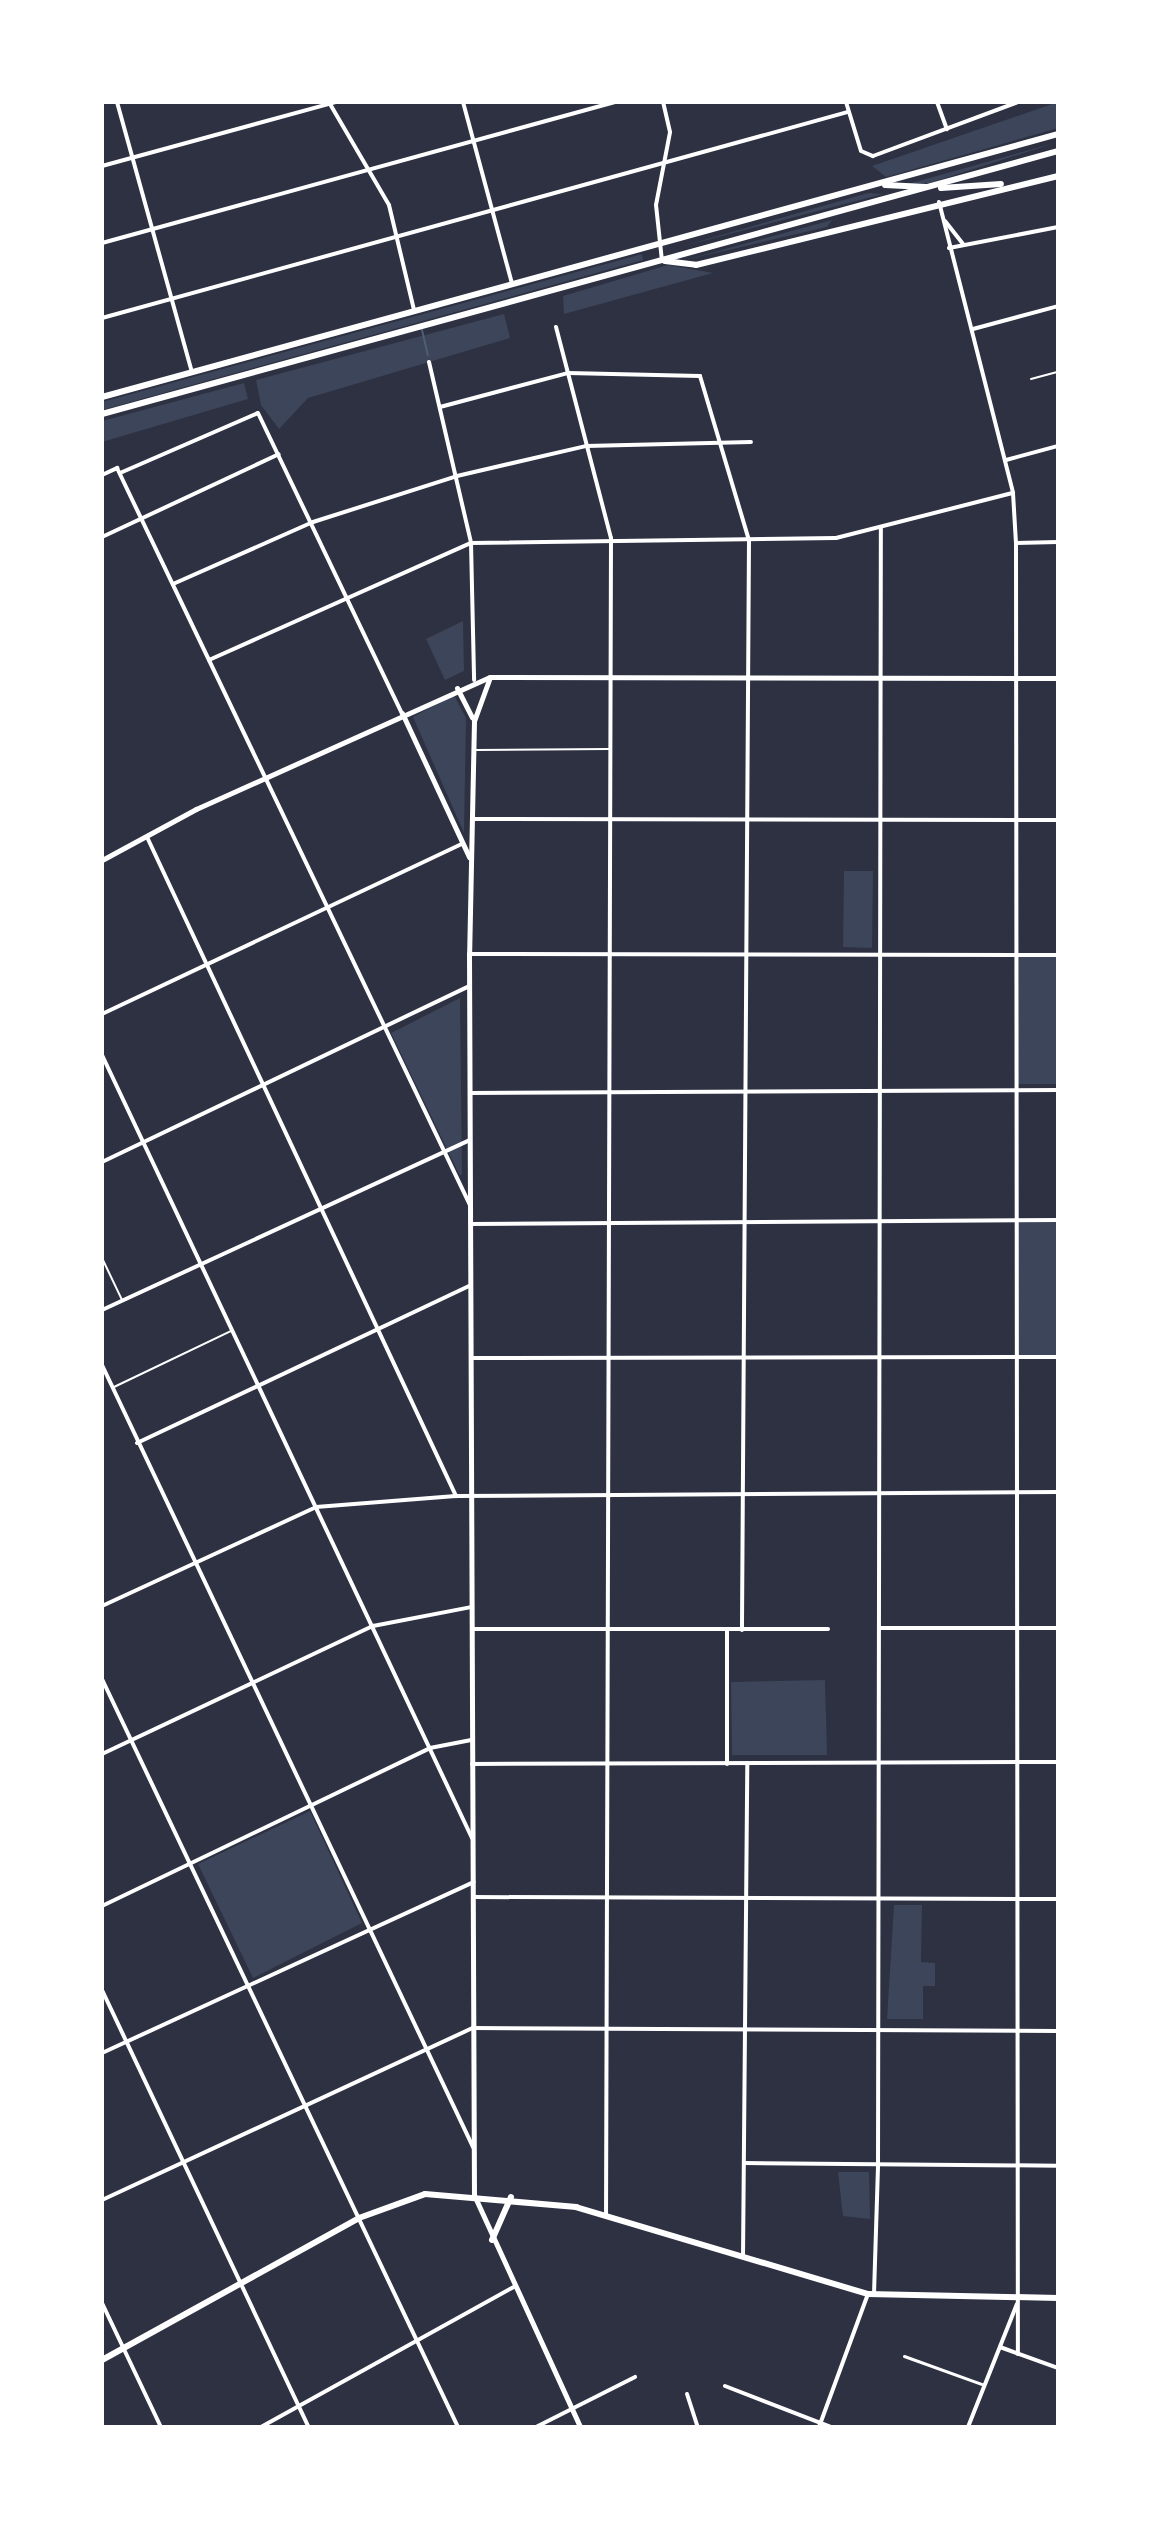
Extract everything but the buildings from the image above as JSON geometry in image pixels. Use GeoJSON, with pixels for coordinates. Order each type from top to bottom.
{"type":"FeatureCollection","features":[{"type":"Feature","properties":{"kind":"main road"},"geometry":{"type":"LineString","coordinates":[[102,397],[1058,134]]}},
{"type":"Feature","properties":{"kind":"main road"},"geometry":{"type":"LineString","coordinates":[[102,414],[933,188],[1058,151]]}},
{"type":"Feature","properties":{"kind":"main road"},"geometry":{"type":"LineString","coordinates":[[662,261],[696,265],[939,202],[1058,176]]}},
{"type":"Feature","properties":{"kind":"main road"},"geometry":{"type":"LineString","coordinates":[[878,184],[933,188],[1041,179]]}},
{"type":"Feature","properties":{"kind":"main road"},"geometry":{"type":"LineString","coordinates":[[490,677],[474,721],[469,954],[474,2195],[580,2427]]}},
{"type":"Feature","properties":{"kind":"main road"},"geometry":{"type":"LineString","coordinates":[[102,860],[265,777],[474,680],[490,677],[1058,678]]}},
{"type":"Feature","properties":{"kind":"main road"},"geometry":{"type":"LineString","coordinates":[[455,688],[474,721]]}},
{"type":"Feature","properties":{"kind":"main road"},"geometry":{"type":"LineString","coordinates":[[402,713],[471,861]]}},
{"type":"Feature","properties":{"kind":"main road"},"geometry":{"type":"LineString","coordinates":[[102,2360],[359,2218],[412,2197],[511,2197],[606,2215],[871,2294],[1018,2302],[1058,2298]]}},
{"type":"Feature","properties":{"kind":"main road"},"geometry":{"type":"LineString","coordinates":[[492,2240],[511,2197]]}},
{"type":"Feature","properties":{"kind":"street"},"geometry":{"type":"LineString","coordinates":[[117,102],[192,372]]}},
{"type":"Feature","properties":{"kind":"street"},"geometry":{"type":"LineString","coordinates":[[463,102],[512,283]]}},
{"type":"Feature","properties":{"kind":"street"},"geometry":{"type":"LineString","coordinates":[[102,243],[615,102]]}},
{"type":"Feature","properties":{"kind":"street"},"geometry":{"type":"LineString","coordinates":[[662,261],[659,245],[664,164],[670,132],[663,102]]}},
{"type":"Feature","properties":{"kind":"street"},"geometry":{"type":"LineString","coordinates":[[846,102],[861,151],[873,156],[1018,102]]}},
{"type":"Feature","properties":{"kind":"street"},"geometry":{"type":"LineString","coordinates":[[937,102],[947,129]]}},
{"type":"Feature","properties":{"kind":"street"},"geometry":{"type":"LineString","coordinates":[[102,166],[332,103],[372,170],[397,235],[414,310]]}},
{"type":"Feature","properties":{"kind":"street"},"geometry":{"type":"LineString","coordinates":[[102,318],[848,112]]}},
{"type":"Feature","properties":{"kind":"street"},"geometry":{"type":"LineString","coordinates":[[939,202],[1006,460],[1013,493],[1016,543],[1012,1090],[1016,1220],[1013,1493],[1018,2354]]}},
{"type":"Feature","properties":{"kind":"street"},"geometry":{"type":"LineString","coordinates":[[942,217],[963,244]]}},
{"type":"Feature","properties":{"kind":"street"},"geometry":{"type":"LineString","coordinates":[[949,248],[1058,227]]}},
{"type":"Feature","properties":{"kind":"street"},"geometry":{"type":"LineString","coordinates":[[973,329],[1058,306]]}},
{"type":"Feature","properties":{"kind":"street"},"geometry":{"type":"LineString","coordinates":[[556,327],[611,538],[609,1358],[613,1894],[606,2215]]}},
{"type":"Feature","properties":{"kind":"street"},"geometry":{"type":"LineString","coordinates":[[429,362],[471,543],[474,680]]}},
{"type":"Feature","properties":{"kind":"street"},"geometry":{"type":"LineString","coordinates":[[440,407],[568,373],[700,376],[749,540],[742,1630]]}},
{"type":"Feature","properties":{"kind":"street"},"geometry":{"type":"LineString","coordinates":[[102,475],[119,471],[258,413],[313,522],[402,713]]}},
{"type":"Feature","properties":{"kind":"street"},"geometry":{"type":"LineString","coordinates":[[173,584],[313,522],[457,476],[586,446],[751,442]]}},
{"type":"Feature","properties":{"kind":"street"},"geometry":{"type":"LineString","coordinates":[[1006,460],[1058,446]]}},
{"type":"Feature","properties":{"kind":"street"},"geometry":{"type":"LineString","coordinates":[[102,537],[279,454]]}},
{"type":"Feature","properties":{"kind":"street"},"geometry":{"type":"LineString","coordinates":[[119,471],[471,1207]]}},
{"type":"Feature","properties":{"kind":"street"},"geometry":{"type":"LineString","coordinates":[[209,660],[471,543],[611,538],[749,540],[881,528],[1013,493]]}},
{"type":"Feature","properties":{"kind":"street"},"geometry":{"type":"LineString","coordinates":[[820,2425],[871,2294],[878,2166],[881,2031],[881,528]]}},
{"type":"Feature","properties":{"kind":"street"},"geometry":{"type":"LineString","coordinates":[[1016,543],[1058,542]]}},
{"type":"Feature","properties":{"kind":"street"},"geometry":{"type":"LineString","coordinates":[[473,819],[881,817],[1058,820]]}},
{"type":"Feature","properties":{"kind":"street"},"geometry":{"type":"LineString","coordinates":[[147,837],[456,1496]]}},
{"type":"Feature","properties":{"kind":"street"},"geometry":{"type":"LineString","coordinates":[[102,1014],[463,843]]}},
{"type":"Feature","properties":{"kind":"street"},"geometry":{"type":"LineString","coordinates":[[469,954],[1058,955]]}},
{"type":"Feature","properties":{"kind":"street"},"geometry":{"type":"LineString","coordinates":[[102,1162],[470,987]]}},
{"type":"Feature","properties":{"kind":"street"},"geometry":{"type":"LineString","coordinates":[[102,1055],[473,1840]]}},
{"type":"Feature","properties":{"kind":"street"},"geometry":{"type":"LineString","coordinates":[[470,1093],[746,1087],[1058,1090]]}},
{"type":"Feature","properties":{"kind":"street"},"geometry":{"type":"LineString","coordinates":[[102,1310],[470,1140]]}},
{"type":"Feature","properties":{"kind":"street"},"geometry":{"type":"LineString","coordinates":[[471,1224],[1058,1220]]}},
{"type":"Feature","properties":{"kind":"street"},"geometry":{"type":"LineString","coordinates":[[137,1443],[375,1326],[471,1285]]}},
{"type":"Feature","properties":{"kind":"street"},"geometry":{"type":"LineString","coordinates":[[471,1358],[1058,1357]]}},
{"type":"Feature","properties":{"kind":"street"},"geometry":{"type":"LineString","coordinates":[[102,1365],[473,2147]]}},
{"type":"Feature","properties":{"kind":"street"},"geometry":{"type":"LineString","coordinates":[[102,1594],[104,1604],[316,1507],[472,1495],[610,1497],[1058,1492]]}},
{"type":"Feature","properties":{"kind":"street"},"geometry":{"type":"LineString","coordinates":[[102,1754],[373,1626],[472,1607]]}},
{"type":"Feature","properties":{"kind":"street"},"geometry":{"type":"LineString","coordinates":[[879,1628],[1058,1628]]}},
{"type":"Feature","properties":{"kind":"street"},"geometry":{"type":"LineString","coordinates":[[472,1629],[828,1629]]}},
{"type":"Feature","properties":{"kind":"street"},"geometry":{"type":"LineString","coordinates":[[727,1630],[727,1764]]}},
{"type":"Feature","properties":{"kind":"street"},"geometry":{"type":"LineString","coordinates":[[102,1679],[458,2427]]}},
{"type":"Feature","properties":{"kind":"street"},"geometry":{"type":"LineString","coordinates":[[102,1906],[430,1748],[471,1740]]}},
{"type":"Feature","properties":{"kind":"street"},"geometry":{"type":"LineString","coordinates":[[472,1764],[1058,1762]]}},
{"type":"Feature","properties":{"kind":"street"},"geometry":{"type":"LineString","coordinates":[[743,2258],[747,1763]]}},
{"type":"Feature","properties":{"kind":"street"},"geometry":{"type":"LineString","coordinates":[[102,2053],[368,1927],[473,1882]]}},
{"type":"Feature","properties":{"kind":"street"},"geometry":{"type":"LineString","coordinates":[[473,1897],[613,1894],[1058,1899]]}},
{"type":"Feature","properties":{"kind":"street"},"geometry":{"type":"LineString","coordinates":[[102,1990],[309,2427]]}},
{"type":"Feature","properties":{"kind":"street"},"geometry":{"type":"LineString","coordinates":[[102,2200],[473,2028],[1058,2031]]}},
{"type":"Feature","properties":{"kind":"street"},"geometry":{"type":"LineString","coordinates":[[744,2163],[1058,2166]]}},
{"type":"Feature","properties":{"kind":"street"},"geometry":{"type":"LineString","coordinates":[[261,2427],[514,2287]]}},
{"type":"Feature","properties":{"kind":"street"},"geometry":{"type":"LineString","coordinates":[[968,2427],[1018,2302]]}},
{"type":"Feature","properties":{"kind":"street"},"geometry":{"type":"LineString","coordinates":[[102,2303],[161,2427]]}},
{"type":"Feature","properties":{"kind":"street"},"geometry":{"type":"LineString","coordinates":[[1000,2347],[1058,2368]]}},
{"type":"Feature","properties":{"kind":"street"},"geometry":{"type":"LineString","coordinates":[[904,2356],[984,2385]]}},
{"type":"Feature","properties":{"kind":"street"},"geometry":{"type":"LineString","coordinates":[[536,2427],[635,2377]]}},
{"type":"Feature","properties":{"kind":"street"},"geometry":{"type":"LineString","coordinates":[[725,2386],[831,2427]]}},
{"type":"Feature","properties":{"kind":"street"},"geometry":{"type":"LineString","coordinates":[[687,2394],[698,2427]]}},
{"type":"Feature","properties":{"kind":"lane"},"geometry":{"type":"LineString","coordinates":[[1031,379],[1058,372]]}},
{"type":"Feature","properties":{"kind":"lane"},"geometry":{"type":"LineString","coordinates":[[474,750],[611,749]]}},
{"type":"Feature","properties":{"kind":"lane"},"geometry":{"type":"LineString","coordinates":[[102,1258],[123,1301]]}},
{"type":"Feature","properties":{"kind":"lane"},"geometry":{"type":"LineString","coordinates":[[113,1388],[231,1331]]}},
{"type":"Feature","properties":{"kind":"shaded area"},"geometry":{"type":"Polygon","coordinates":[[[1058,102],[1058,128],[886,177],[872,166],[1058,102]]]}},
{"type":"Feature","properties":{"kind":"shaded area"},"geometry":{"type":"Polygon","coordinates":[[[1058,142],[930,183],[908,184],[1058,142]]]}},
{"type":"Feature","properties":{"kind":"shaded area"},"geometry":{"type":"Polygon","coordinates":[[[868,193],[883,194],[676,248],[868,193]]]}},
{"type":"Feature","properties":{"kind":"shaded area"},"geometry":{"type":"Polygon","coordinates":[[[832,220],[827,227],[685,260],[832,220]]]}},
{"type":"Feature","properties":{"kind":"shaded area"},"geometry":{"type":"Polygon","coordinates":[[[642,254],[643,260],[102,410],[102,402],[642,254]]]}},
{"type":"Feature","properties":{"kind":"shaded area"},"geometry":{"type":"Polygon","coordinates":[[[668,265],[713,273],[564,314],[563,296],[668,265]]]}},
{"type":"Feature","properties":{"kind":"shaded area"},"geometry":{"type":"Polygon","coordinates":[[[504,314],[510,338],[308,398],[279,429],[261,405],[256,380],[504,314]]]}},
{"type":"Feature","properties":{"kind":"shaded area"},"geometry":{"type":"Polygon","coordinates":[[[244,383],[248,399],[102,442],[102,421],[244,383]]]}},
{"type":"Feature","properties":{"kind":"shaded area"},"geometry":{"type":"Polygon","coordinates":[[[463,621],[464,671],[445,680],[426,639],[463,621]]]}},
{"type":"Feature","properties":{"kind":"shaded area"},"geometry":{"type":"Polygon","coordinates":[[[454,695],[466,718],[464,833],[413,717],[454,695]]]}},
{"type":"Feature","properties":{"kind":"shaded area"},"geometry":{"type":"Polygon","coordinates":[[[844,871],[873,871],[872,948],[843,947],[844,871]]]}},
{"type":"Feature","properties":{"kind":"shaded area"},"geometry":{"type":"Polygon","coordinates":[[[1017,957],[1058,957],[1058,1084],[1017,1084],[1017,957]]]}},
{"type":"Feature","properties":{"kind":"shaded area"},"geometry":{"type":"Polygon","coordinates":[[[460,998],[462,1174],[460,1176],[391,1033],[460,998]]]}},
{"type":"Feature","properties":{"kind":"shaded area"},"geometry":{"type":"Polygon","coordinates":[[[1016,1220],[1058,1220],[1058,1357],[1015,1357],[1016,1220]]]}},
{"type":"Feature","properties":{"kind":"shaded area"},"geometry":{"type":"Polygon","coordinates":[[[825,1680],[827,1755],[732,1755],[731,1682],[825,1680]]]}},
{"type":"Feature","properties":{"kind":"shaded area"},"geometry":{"type":"Polygon","coordinates":[[[310,1811],[362,1923],[253,1978],[198,1864],[310,1811]]]}},
{"type":"Feature","properties":{"kind":"shaded area"},"geometry":{"type":"Polygon","coordinates":[[[894,1905],[922,1905],[921,1962],[935,1963],[935,1986],[923,1986],[923,2019],[887,2019],[894,1905]]]}},
{"type":"Feature","properties":{"kind":"shaded area"},"geometry":{"type":"Polygon","coordinates":[[[838,2172],[869,2172],[870,2219],[843,2216],[838,2172]]]}},
{"type":"Feature","properties":{"kind":"waterway"},"geometry":{"type":"LineString","coordinates":[[422,330],[428,355]]}}]}
